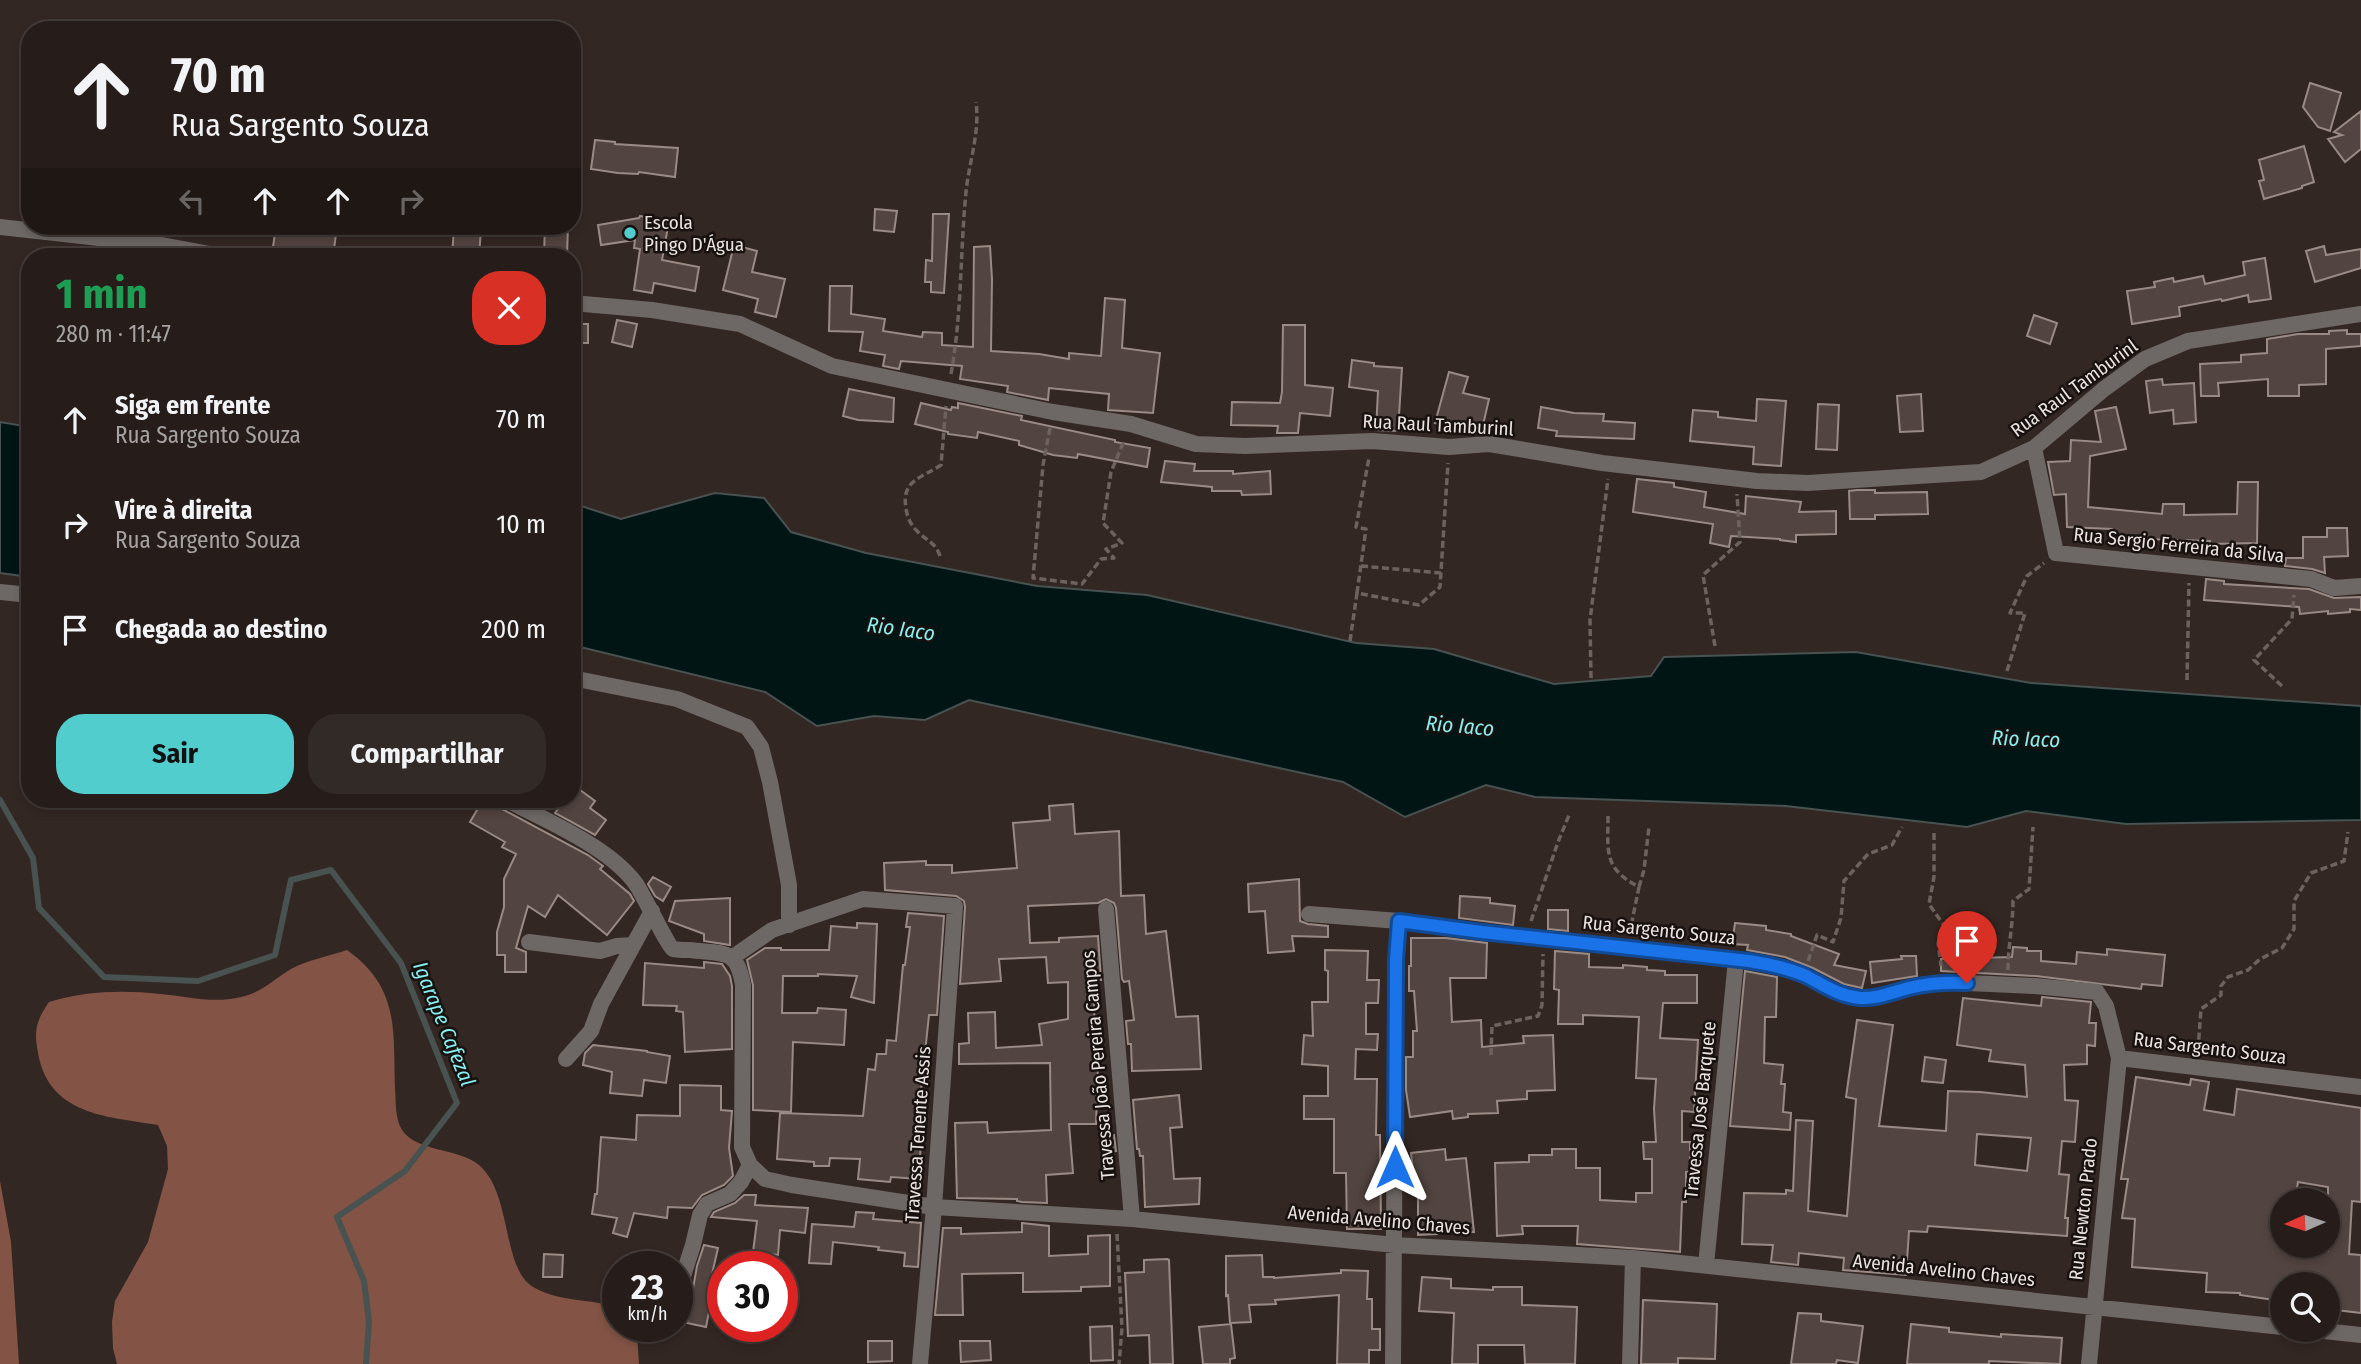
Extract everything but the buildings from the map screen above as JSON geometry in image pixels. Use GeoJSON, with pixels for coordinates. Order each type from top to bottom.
{"type":"FeatureCollection","features":[{"type":"Feature","properties":{"kind":"street"},"geometry":{"type":"LineString","coordinates":[[0,227],[21,229]]}},
{"type":"Feature","properties":{"kind":"street"},"geometry":{"type":"LineString","coordinates":[[72,235],[178,248]]}},
{"type":"Feature","properties":{"kind":"street","name":"Rua Raul Tamburinl"},"geometry":{"type":"LineString","coordinates":[[581,304],[652,310],[740,324],[832,366],[1054,412],[1131,424],[1196,444],[1245,446],[1372,441],[1449,447],[1489,444],[1610,463],[1736,478],[1808,483],[1981,471],[2034,448],[2144,359],[2188,341],[2361,314]]}},
{"type":"Feature","properties":{"kind":"street","name":"Rua Sergio Ferreira da Silva"},"geometry":{"type":"LineString","coordinates":[[2034,448],[2056,553],[2311,579],[2334,588],[2361,586]]}},
{"type":"Feature","properties":{"kind":"street"},"geometry":{"type":"LineString","coordinates":[[0,592],[21,594]]}},
{"type":"Feature","properties":{"kind":"street"},"geometry":{"type":"LineString","coordinates":[[581,680],[677,699],[747,727],[761,747],[789,885],[789,925],[772,930],[733,957]]}},
{"type":"Feature","properties":{"kind":"street"},"geometry":{"type":"LineString","coordinates":[[522,808],[601,851],[634,882],[674,949],[714,952],[733,957],[740,967],[743,985],[742,1147],[750,1165],[741,1182],[730,1194],[707,1204],[700,1215],[691,1251]]}},
{"type":"Feature","properties":{"kind":"street","name":"Travessa Tenente Assis"},"geometry":{"type":"LineString","coordinates":[[789,925],[863,899],[955,906],[920,1364]]}},
{"type":"Feature","properties":{"kind":"street","name":"Travessa João Pereira Campos"},"geometry":{"type":"LineString","coordinates":[[1106,909],[1124,1218]]}},
{"type":"Feature","properties":{"kind":"street"},"geometry":{"type":"LineString","coordinates":[[565,1059],[591,1031],[601,1004],[652,911]]}},
{"type":"Feature","properties":{"kind":"street","name":"Rua Sargento Souza"},"geometry":{"type":"LineString","coordinates":[[1310,914],[1399,921],[1736,960],[1781,967],[1803,975],[1840,995],[1860,998],[1872,998],[1912,987],[1942,983],[2097,992],[2106,1006],[2119,1058],[2361,1087]]}},
{"type":"Feature","properties":{"kind":"street"},"geometry":{"type":"LineString","coordinates":[[1393,1364],[1396,960],[1399,921]]}},
{"type":"Feature","properties":{"kind":"street"},"geometry":{"type":"LineString","coordinates":[[529,942],[600,951],[633,945]]}},
{"type":"Feature","properties":{"kind":"street","name":"Travessa José Barquete"},"geometry":{"type":"LineString","coordinates":[[1706,1265],[1736,960]]}},
{"type":"Feature","properties":{"kind":"street","name":"Rua Newton Prado"},"geometry":{"type":"LineString","coordinates":[[2089,1364],[2119,1058]]}},
{"type":"Feature","properties":{"kind":"street","name":"Avenida Avelino Chaves"},"geometry":{"type":"LineString","coordinates":[[750,1165],[765,1179],[934,1207],[1124,1218],[1395,1245],[1633,1258],[2270,1326]]}},
{"type":"Feature","properties":{"kind":"street"},"geometry":{"type":"LineString","coordinates":[[1630,1364],[1633,1258]]}},
{"type":"Feature","properties":{"kind":"street"},"geometry":{"type":"LineString","coordinates":[[2340,1333],[2361,1335]]}},
{"type":"Feature","properties":{"kind":"path"},"geometry":{"type":"LineString","coordinates":[[940,556],[937,547],[909,522],[905,491],[914,480],[942,466],[944,419],[958,321],[966,191],[976,134],[976,102]]}},
{"type":"Feature","properties":{"kind":"path"},"geometry":{"type":"LineString","coordinates":[[1054,412],[1044,464],[1032,578],[1082,584],[1101,559],[1114,558],[1106,549],[1122,543],[1103,523],[1111,472],[1131,424]]}},
{"type":"Feature","properties":{"kind":"path"},"geometry":{"type":"LineString","coordinates":[[1350,641],[1366,529],[1356,527],[1372,441]]}},
{"type":"Feature","properties":{"kind":"path"},"geometry":{"type":"LineString","coordinates":[[1357,593],[1419,605],[1440,587],[1449,447]]}},
{"type":"Feature","properties":{"kind":"path"},"geometry":{"type":"LineString","coordinates":[[1591,678],[1590,620],[1610,463]]}},
{"type":"Feature","properties":{"kind":"path"},"geometry":{"type":"LineString","coordinates":[[1715,646],[1703,575],[1740,542],[1736,478]]}},
{"type":"Feature","properties":{"kind":"path"},"geometry":{"type":"LineString","coordinates":[[2007,671],[2025,613],[2010,613],[2027,576],[2056,553]]}},
{"type":"Feature","properties":{"kind":"path"},"geometry":{"type":"LineString","coordinates":[[1361,566],[1441,573]]}},
{"type":"Feature","properties":{"kind":"path"},"geometry":{"type":"LineString","coordinates":[[2187,680],[2189,567]]}},
{"type":"Feature","properties":{"kind":"path"},"geometry":{"type":"LineString","coordinates":[[2282,686],[2254,660],[2292,618],[2295,586],[2311,579]]}},
{"type":"Feature","properties":{"kind":"path"},"geometry":{"type":"LineString","coordinates":[[1525,936],[1569,815]]}},
{"type":"Feature","properties":{"kind":"path"},"geometry":{"type":"LineString","coordinates":[[1608,816],[1609,858],[1621,878],[1639,887]]}},
{"type":"Feature","properties":{"kind":"path"},"geometry":{"type":"LineString","coordinates":[[1626,947],[1644,870],[1649,827]]}},
{"type":"Feature","properties":{"kind":"path"},"geometry":{"type":"LineString","coordinates":[[1803,975],[1816,936],[1833,942],[1841,918],[1844,881],[1868,854],[1892,845],[1902,827]]}},
{"type":"Feature","properties":{"kind":"path"},"geometry":{"type":"LineString","coordinates":[[2008,985],[2008,945],[2013,924],[2013,901],[2029,889],[2034,827]]}},
{"type":"Feature","properties":{"kind":"path"},"geometry":{"type":"LineString","coordinates":[[2196,1067],[2201,1009],[2221,995],[2221,986],[2228,977],[2248,970],[2260,959],[2282,948],[2294,929],[2294,901],[2311,873],[2344,861],[2348,832]]}},
{"type":"Feature","properties":{"kind":"path"},"geometry":{"type":"LineString","coordinates":[[1934,833],[1934,877],[1929,904],[1947,930],[1938,943],[1942,983]]}},
{"type":"Feature","properties":{"kind":"path"},"geometry":{"type":"LineString","coordinates":[[1491,1055],[1492,1026],[1538,1016],[1542,1005],[1543,938]]}},
{"type":"Feature","properties":{"kind":"path"},"geometry":{"type":"LineString","coordinates":[[1119,1364],[1124,1218]]}},
{"type":"Feature","properties":{"kind":"shaded area"},"geometry":{"type":"Polygon","coordinates":[[[347,950],[377,979],[385,995],[393,1029],[396,1110],[402,1130],[417,1142],[461,1155],[479,1165],[490,1178],[497,1194],[511,1249],[524,1279],[545,1293],[602,1303],[602,1342],[638,1342],[639,1364],[117,1364],[112,1322],[115,1301],[148,1242],[168,1169],[167,1146],[158,1125],[103,1116],[70,1103],[56,1092],[46,1077],[37,1049],[36,1029],[44,1010],[49,1002],[104,992],[230,999],[256,992],[291,969],[347,950]]]}},
{"type":"Feature","properties":{"kind":"shaded area"},"geometry":{"type":"Polygon","coordinates":[[[0,1181],[11,1242],[19,1364],[0,1364],[0,1181]]]}},
{"type":"Feature","properties":{"kind":"water"},"geometry":{"type":"Polygon","coordinates":[[[0,422],[21,426],[21,576],[0,573],[0,422]]]}},
{"type":"Feature","properties":{"kind":"water","name":"Rio Iaco"},"geometry":{"type":"Polygon","coordinates":[[[715,493],[764,498],[791,532],[866,553],[1037,586],[1147,595],[1356,643],[1434,649],[1554,684],[1651,676],[1664,657],[1856,652],[2031,683],[2361,706],[2361,820],[2126,824],[2026,811],[1967,827],[1786,806],[1535,797],[1486,785],[1405,817],[1343,782],[969,700],[925,720],[874,716],[817,726],[765,692],[581,647],[581,506],[621,519],[715,493]]]}},
{"type":"Feature","properties":{"kind":"waterway","name":"Igarape Cafezal"},"geometry":{"type":"LineString","coordinates":[[0,800],[33,858],[39,908],[104,977],[198,981],[275,955],[291,880],[331,870],[401,963],[457,1103],[405,1171],[337,1217],[364,1281],[369,1322],[366,1364]]}},
{"type":"Feature","properties":{"kind":"place","name":"Escola Pingo D'Água"},"geometry":{"type":"Point","coordinates":[630,233]}},
{"type":"Feature","properties":{"kind":"route"},"geometry":{"type":"LineString","coordinates":[[1395,1167],[1396,960],[1399,921],[1749,961],[1781,967],[1808,977],[1840,995],[1860,998],[1872,998],[1912,987],[1946,982],[1967,983]]}}]}
